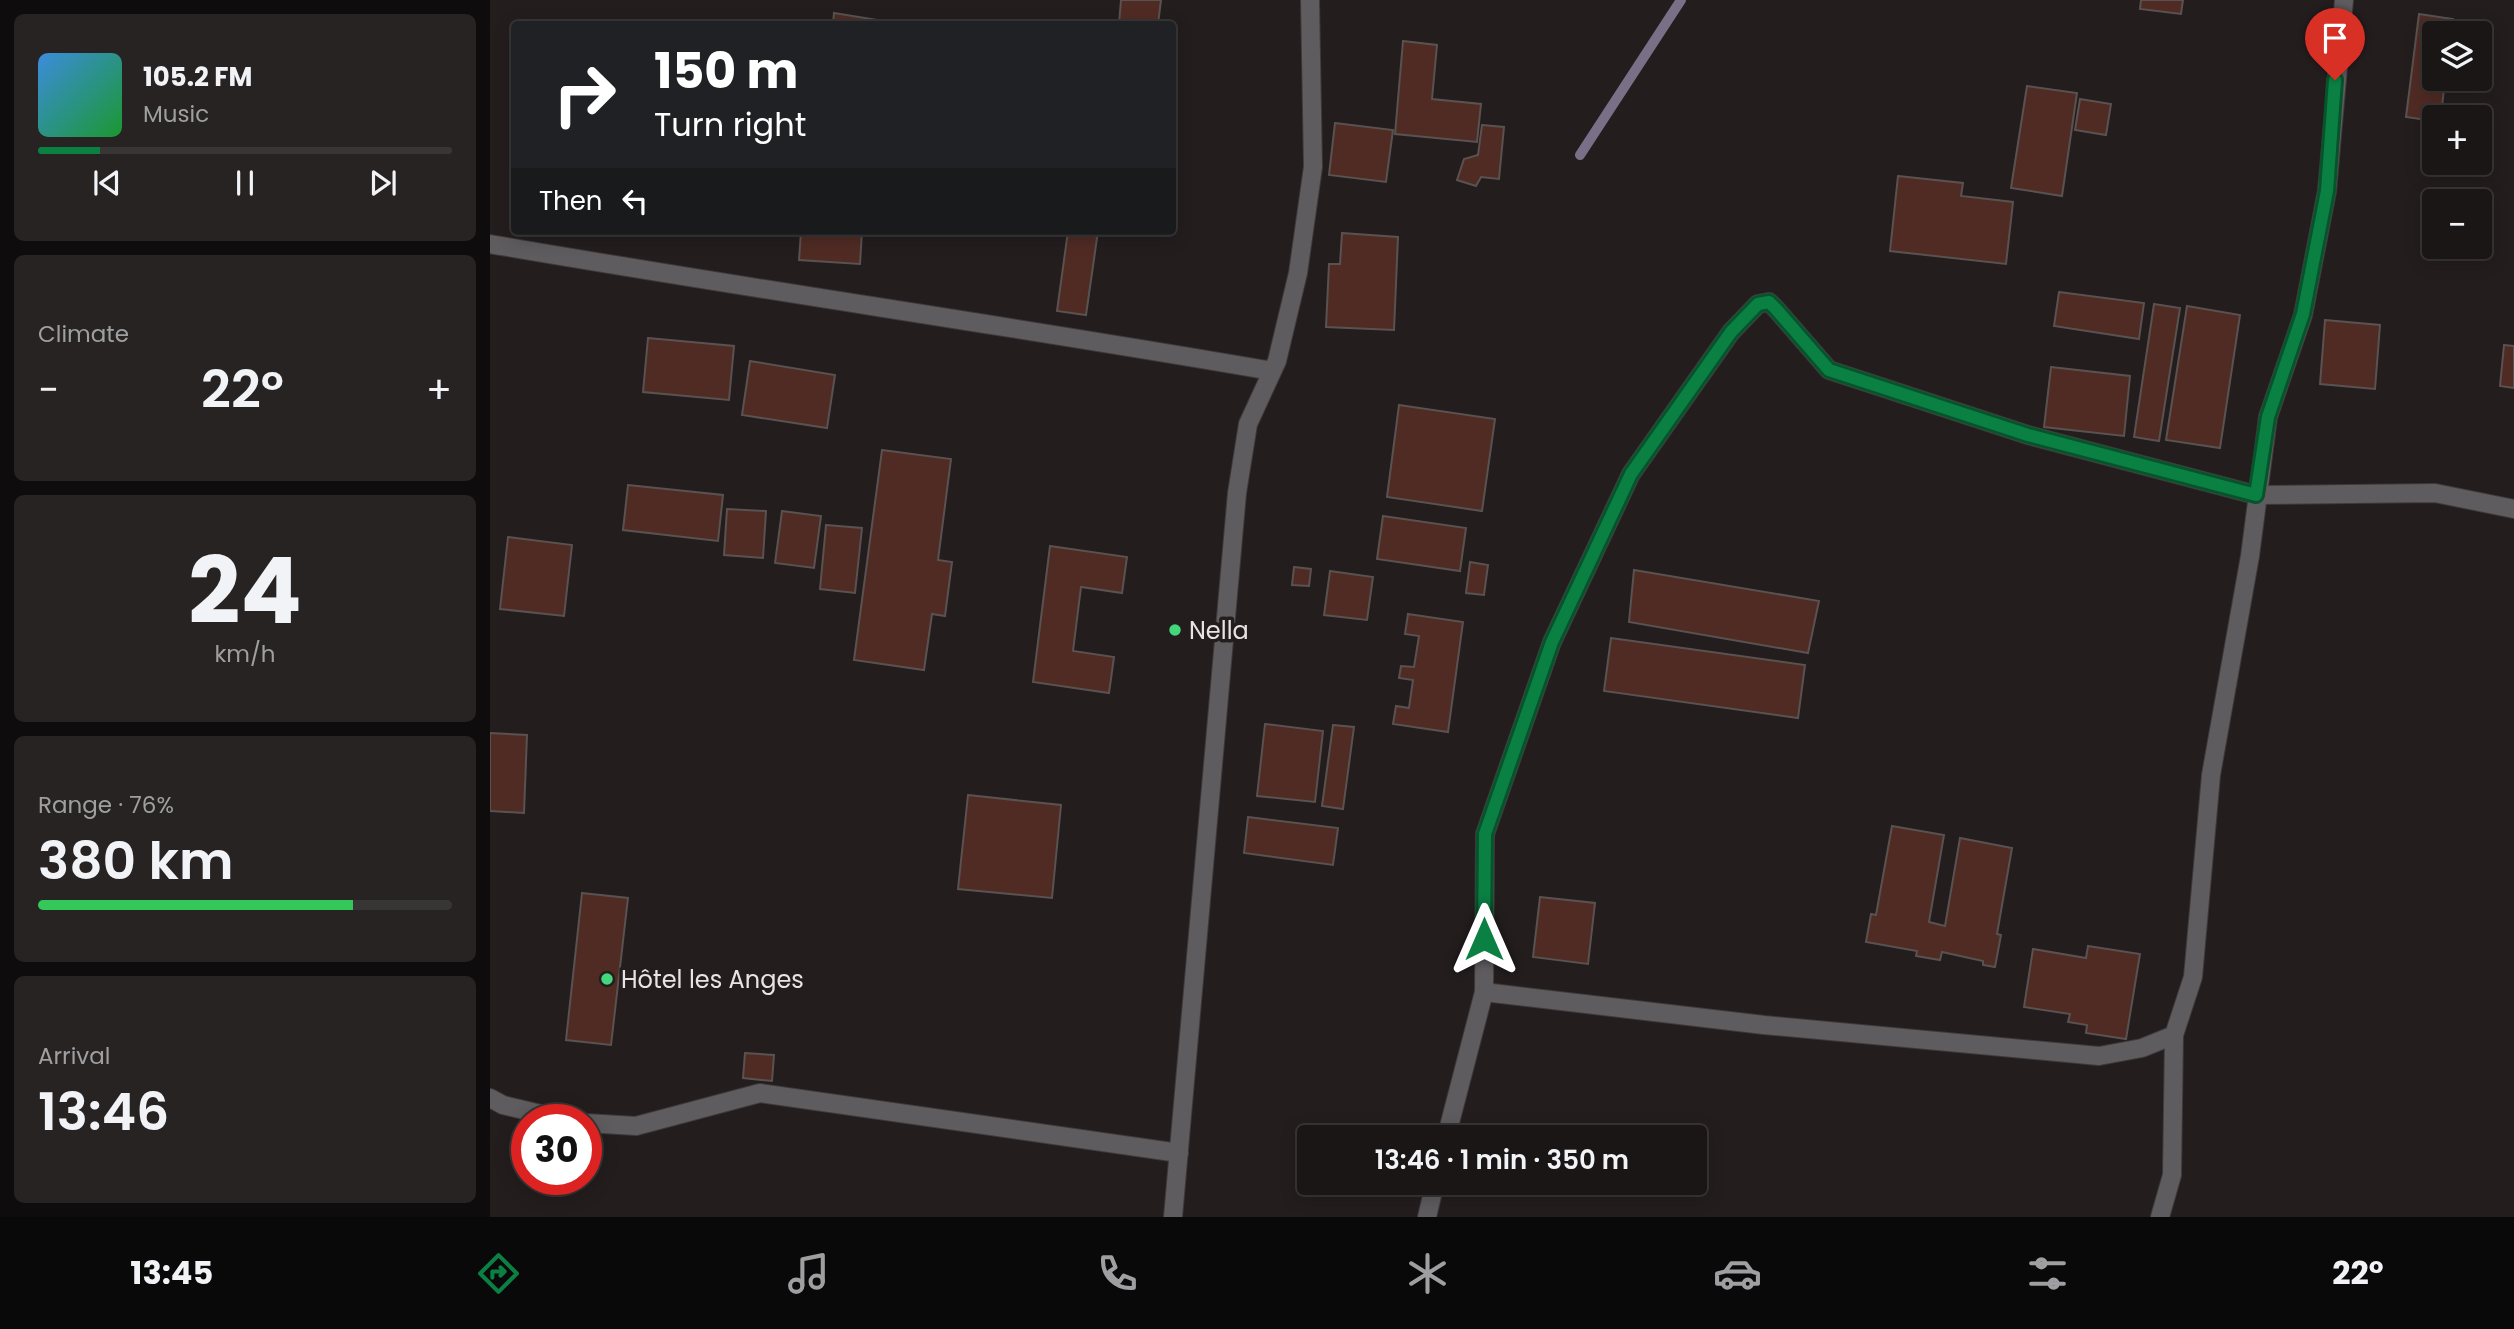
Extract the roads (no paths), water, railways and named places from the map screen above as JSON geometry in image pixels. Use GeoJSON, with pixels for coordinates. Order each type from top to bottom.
{"type":"FeatureCollection","features":[{"type":"Feature","properties":{"kind":"street"},"geometry":{"type":"LineString","coordinates":[[1173,1217],[1237,493],[1248,424],[1272,371],[1298,273],[1313,167],[1310,0]]}},
{"type":"Feature","properties":{"kind":"street"},"geometry":{"type":"LineString","coordinates":[[2160,1217],[2172,1175],[2174,1035],[2193,977],[2211,775],[2250,556],[2268,417],[2303,314],[2327,191],[2344,0]]}},
{"type":"Feature","properties":{"kind":"street"},"geometry":{"type":"LineString","coordinates":[[490,244],[767,292],[1052,333],[1272,371]]}},
{"type":"Feature","properties":{"kind":"street"},"geometry":{"type":"LineString","coordinates":[[1449,1125],[1484,992],[1485,834],[1552,642],[1631,474],[1731,332],[1758,304],[1769,302],[1829,370],[2028,435],[2256,495],[2435,493],[2514,509]]}},
{"type":"Feature","properties":{"kind":"street"},"geometry":{"type":"LineString","coordinates":[[1484,992],[1764,1026],[2099,1056],[2142,1048],[2174,1035]]}},
{"type":"Feature","properties":{"kind":"street"},"geometry":{"type":"LineString","coordinates":[[602,1124],[636,1126],[760,1093],[1179,1153]]}},
{"type":"Feature","properties":{"kind":"street"},"geometry":{"type":"LineString","coordinates":[[490,1098],[511,1107]]}},
{"type":"Feature","properties":{"kind":"street"},"geometry":{"type":"LineString","coordinates":[[1427,1217],[1432,1195]]}},
{"type":"Feature","properties":{"kind":"waterway"},"geometry":{"type":"LineString","coordinates":[[1580,155],[1681,0]]}},
{"type":"Feature","properties":{"kind":"place","name":"Nella"},"geometry":{"type":"Point","coordinates":[1175,630]}},
{"type":"Feature","properties":{"kind":"place","name":"Hôtel les Anges"},"geometry":{"type":"Point","coordinates":[607,979]}}]}
